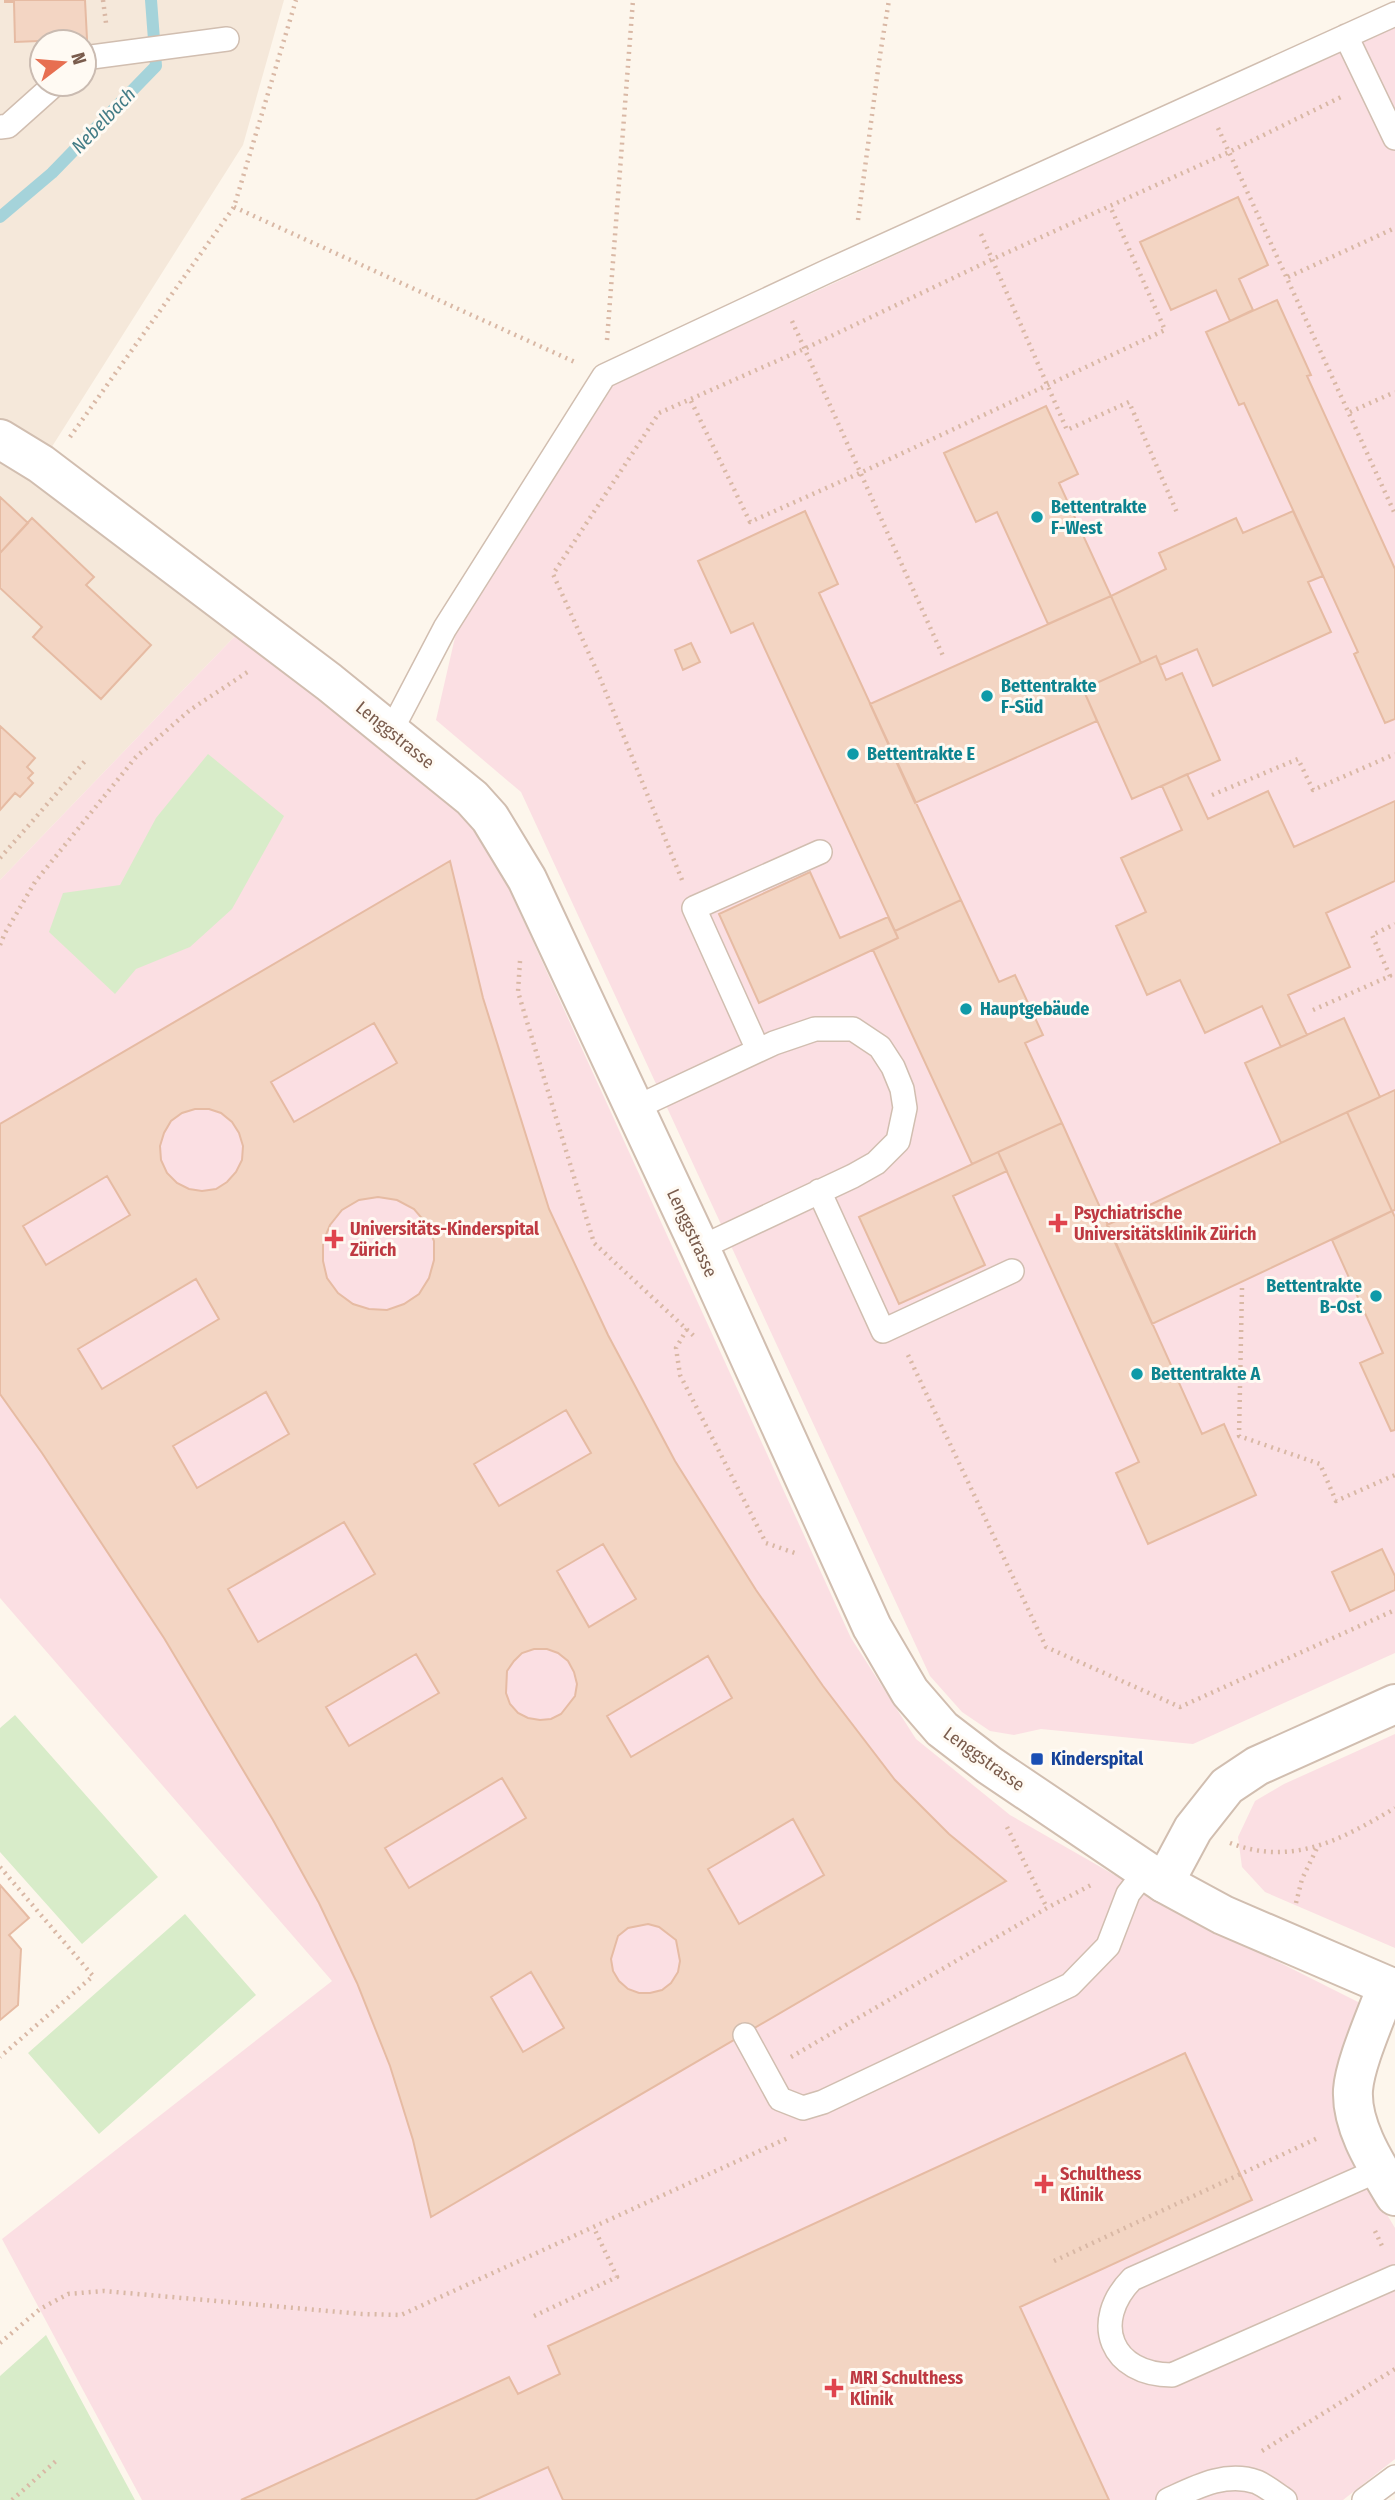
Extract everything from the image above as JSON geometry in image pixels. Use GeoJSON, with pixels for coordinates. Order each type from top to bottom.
{"type":"FeatureCollection","features":[{"type":"Feature","properties":{"kind":"street","name":"Lenggstrasse"},"geometry":{"type":"LineString","coordinates":[[0,439],[41,464],[391,731],[472,798],[490,818],[527,879],[700,1248],[872,1627],[910,1692],[942,1729],[989,1765],[1155,1877],[1223,1915],[1391,1988]]}},
{"type":"Feature","properties":{"kind":"street"},"geometry":{"type":"LineString","coordinates":[[1155,1877],[1227,1786],[1257,1766],[1395,1704]]}},
{"type":"Feature","properties":{"kind":"street"},"geometry":{"type":"LineString","coordinates":[[1387,2183],[1357,2120],[1353,2093],[1355,2077],[1391,1988]]}},
{"type":"Feature","properties":{"kind":"lane"},"geometry":{"type":"LineString","coordinates":[[391,731],[445,628],[604,376],[828,271],[1395,14]]}},
{"type":"Feature","properties":{"kind":"lane"},"geometry":{"type":"LineString","coordinates":[[1346,36],[1395,138]]}},
{"type":"Feature","properties":{"kind":"lane"},"geometry":{"type":"LineString","coordinates":[[98,56],[227,39]]}},
{"type":"Feature","properties":{"kind":"lane"},"geometry":{"type":"LineString","coordinates":[[0,127],[8,126],[39,98]]}},
{"type":"Feature","properties":{"kind":"lane"},"geometry":{"type":"LineString","coordinates":[[758,1050],[694,908],[820,852]]}},
{"type":"Feature","properties":{"kind":"lane"},"geometry":{"type":"LineString","coordinates":[[635,1108],[758,1050],[815,1029],[853,1029],[880,1047],[893,1067],[902,1089],[905,1108],[898,1141],[876,1163],[700,1248]]}},
{"type":"Feature","properties":{"kind":"lane"},"geometry":{"type":"LineString","coordinates":[[819,1191],[883,1331],[1012,1271]]}},
{"type":"Feature","properties":{"kind":"lane"},"geometry":{"type":"LineString","coordinates":[[745,2035],[780,2099],[803,2108],[823,2102],[1070,1985],[1108,1946],[1128,1894],[1155,1877]]}},
{"type":"Feature","properties":{"kind":"lane"},"geometry":{"type":"LineString","coordinates":[[1387,2183],[1132,2279],[1120,2292],[1112,2308],[1110,2325],[1114,2343],[1123,2358],[1137,2369],[1154,2375],[1172,2375],[1395,2277]]}},
{"type":"Feature","properties":{"kind":"lane"},"geometry":{"type":"LineString","coordinates":[[1168,2500],[1199,2485],[1227,2477],[1258,2482],[1285,2500]]}},
{"type":"Feature","properties":{"kind":"lane"},"geometry":{"type":"LineString","coordinates":[[1364,2500],[1395,2477]]}},
{"type":"Feature","properties":{"kind":"path"},"geometry":{"type":"LineString","coordinates":[[69,439],[234,207],[296,0]]}},
{"type":"Feature","properties":{"kind":"path"},"geometry":{"type":"LineString","coordinates":[[234,207],[604,376],[632,0]]}},
{"type":"Feature","properties":{"kind":"path"},"geometry":{"type":"LineString","coordinates":[[828,271],[833,250],[859,219],[889,0]]}},
{"type":"Feature","properties":{"kind":"path"},"geometry":{"type":"LineString","coordinates":[[694,908],[600,678],[553,574],[659,413],[691,401],[1229,152],[1370,82]]}},
{"type":"Feature","properties":{"kind":"path"},"geometry":{"type":"LineString","coordinates":[[1204,99],[1395,514]]}},
{"type":"Feature","properties":{"kind":"path"},"geometry":{"type":"LineString","coordinates":[[691,401],[750,522],[860,473],[1165,330],[1110,206]]}},
{"type":"Feature","properties":{"kind":"path"},"geometry":{"type":"LineString","coordinates":[[968,208],[1067,430],[1129,402],[1178,515]]}},
{"type":"Feature","properties":{"kind":"path"},"geometry":{"type":"LineString","coordinates":[[1288,277],[1395,228]]}},
{"type":"Feature","properties":{"kind":"path"},"geometry":{"type":"LineString","coordinates":[[780,295],[943,656]]}},
{"type":"Feature","properties":{"kind":"path"},"geometry":{"type":"LineString","coordinates":[[1350,412],[1395,392]]}},
{"type":"Feature","properties":{"kind":"path"},"geometry":{"type":"LineString","coordinates":[[0,945],[35,882],[136,757],[190,710],[251,669]]}},
{"type":"Feature","properties":{"kind":"path"},"geometry":{"type":"LineString","coordinates":[[1212,795],[1298,759],[1313,790],[1395,754]]}},
{"type":"Feature","properties":{"kind":"path"},"geometry":{"type":"LineString","coordinates":[[0,858],[85,761]]}},
{"type":"Feature","properties":{"kind":"path"},"geometry":{"type":"LineString","coordinates":[[1313,1010],[1390,976],[1372,935],[1395,925]]}},
{"type":"Feature","properties":{"kind":"path"},"geometry":{"type":"LineString","coordinates":[[520,958],[518,992],[594,1243],[704,1345]]}},
{"type":"Feature","properties":{"kind":"path"},"geometry":{"type":"LineString","coordinates":[[1242,1288],[1239,1436],[1320,1464],[1336,1501],[1395,1475]]}},
{"type":"Feature","properties":{"kind":"path"},"geometry":{"type":"LineString","coordinates":[[894,1326],[1046,1647],[1180,1707],[1395,1610]]}},
{"type":"Feature","properties":{"kind":"path"},"geometry":{"type":"LineString","coordinates":[[687,1329],[676,1348],[680,1375],[766,1543],[806,1558]]}},
{"type":"Feature","properties":{"kind":"path"},"geometry":{"type":"LineString","coordinates":[[1194,1829],[1251,1851],[1317,1848],[1353,1833],[1395,1808]]}},
{"type":"Feature","properties":{"kind":"path"},"geometry":{"type":"LineString","coordinates":[[1006,1826],[1047,1908]]}},
{"type":"Feature","properties":{"kind":"path"},"geometry":{"type":"LineString","coordinates":[[1294,1914],[1302,1879],[1317,1848]]}},
{"type":"Feature","properties":{"kind":"path"},"geometry":{"type":"LineString","coordinates":[[0,1867],[93,1976],[0,2057]]}},
{"type":"Feature","properties":{"kind":"path"},"geometry":{"type":"LineString","coordinates":[[765,2072],[1047,1908],[1104,1879]]}},
{"type":"Feature","properties":{"kind":"path"},"geometry":{"type":"LineString","coordinates":[[1054,2261],[1328,2133]]}},
{"type":"Feature","properties":{"kind":"path"},"geometry":{"type":"LineString","coordinates":[[0,2343],[40,2309],[68,2294],[104,2291],[362,2314],[401,2315],[792,2136]]}},
{"type":"Feature","properties":{"kind":"path"},"geometry":{"type":"LineString","coordinates":[[534,2316],[617,2277],[593,2227]]}},
{"type":"Feature","properties":{"kind":"path"},"geometry":{"type":"LineString","coordinates":[[1227,2477],[1254,2456],[1395,2369]]}},
{"type":"Feature","properties":{"kind":"path"},"geometry":{"type":"LineString","coordinates":[[12,2500],[56,2461]]}},
{"type":"Feature","properties":{"kind":"shaded area"},"geometry":{"type":"Polygon","coordinates":[[[0,0],[284,0],[243,145],[41,464],[236,635],[0,880],[0,0]]]}},
{"type":"Feature","properties":{"kind":"shaded area","name":"Psychiatrische Universitätsklinik Zürich"},"geometry":{"type":"Polygon","coordinates":[[[1395,26],[1395,1653],[1193,1744],[1041,1729],[1014,1735],[990,1731],[962,1712],[930,1676],[521,792],[436,720],[456,633],[614,384],[1395,26]]]}},
{"type":"Feature","properties":{"kind":"shaded area","name":"Universitäts-Kinderspital Zürich"},"geometry":{"type":"Polygon","coordinates":[[[236,635],[460,809],[493,854],[851,1638],[916,1739],[1010,1815],[1179,1912],[1368,2007],[1343,2071],[1342,2139],[1395,2228],[1395,2459],[1343,2500],[142,2500],[2,2239],[332,1981],[0,1598],[0,880],[236,635]]]}},
{"type":"Feature","properties":{"kind":"shaded area"},"geometry":{"type":"Polygon","coordinates":[[[1395,1734],[1395,1948],[1265,1892],[1242,1867],[1238,1837],[1255,1801],[1284,1784],[1395,1734]]]}},
{"type":"Feature","properties":{"kind":"green space"},"geometry":{"type":"Polygon","coordinates":[[[208,754],[284,816],[232,909],[190,947],[136,969],[115,994],[49,932],[63,893],[120,885],[156,818],[208,754]]]}},
{"type":"Feature","properties":{"kind":"green space"},"geometry":{"type":"Polygon","coordinates":[[[15,1715],[158,1877],[82,1944],[0,1852],[0,1728],[15,1715]]]}},
{"type":"Feature","properties":{"kind":"green space"},"geometry":{"type":"Polygon","coordinates":[[[185,1914],[256,1995],[99,2134],[28,2053],[185,1914]]]}},
{"type":"Feature","properties":{"kind":"green space"},"geometry":{"type":"Polygon","coordinates":[[[46,2335],[135,2500],[0,2500],[0,2376],[46,2335]]]}},
{"type":"Feature","properties":{"kind":"building"},"geometry":{"type":"Polygon","coordinates":[[[85,0],[86,28],[28,28],[28,41],[15,42],[14,2],[5,2],[85,0]]]}},
{"type":"Feature","properties":{"kind":"building"},"geometry":{"type":"Polygon","coordinates":[[[1238,197],[1268,265],[1239,279],[1253,310],[1230,321],[1216,290],[1171,310],[1140,242],[1238,197]]]}},
{"type":"Feature","properties":{"kind":"building"},"geometry":{"type":"Polygon","coordinates":[[[1277,300],[1311,375],[1307,376],[1395,569],[1395,719],[1385,723],[1354,654],[1358,652],[1244,403],[1239,405],[1206,332],[1277,300]]]}},
{"type":"Feature","properties":{"kind":"building","name":"Bettentrakte F-West"},"geometry":{"type":"Polygon","coordinates":[[[1046,406],[1078,474],[1059,483],[1111,596],[1048,624],[997,512],[976,522],[944,453],[1046,406]]]}},
{"type":"Feature","properties":{"kind":"building"},"geometry":{"type":"Polygon","coordinates":[[[0,497],[28,523],[1,552],[0,550],[0,497]]]}},
{"type":"Feature","properties":{"kind":"building","name":"Bettentrakte E"},"geometry":{"type":"Polygon","coordinates":[[[805,511],[838,584],[819,593],[961,900],[895,931],[753,623],[731,633],[698,561],[805,511]]]}},
{"type":"Feature","properties":{"kind":"building"},"geometry":{"type":"Polygon","coordinates":[[[1293,511],[1323,576],[1308,582],[1331,632],[1213,686],[1197,649],[1160,665],[1156,656],[1141,663],[1111,596],[1166,569],[1159,553],[1236,518],[1243,533],[1293,511]]]}},
{"type":"Feature","properties":{"kind":"building"},"geometry":{"type":"Polygon","coordinates":[[[32,518],[94,577],[86,585],[151,645],[101,699],[33,637],[42,627],[0,588],[0,553],[32,518]]]}},
{"type":"Feature","properties":{"kind":"building","name":"Bettentrakte F-Süd"},"geometry":{"type":"Polygon","coordinates":[[[1111,596],[1141,663],[1083,689],[1097,721],[915,803],[870,704],[1111,596]]]}},
{"type":"Feature","properties":{"kind":"building"},"geometry":{"type":"Polygon","coordinates":[[[691,643],[700,662],[683,670],[675,650],[691,643]]]}},
{"type":"Feature","properties":{"kind":"building"},"geometry":{"type":"Polygon","coordinates":[[[1156,656],[1166,680],[1182,673],[1220,760],[1132,799],[1083,689],[1156,656]]]}},
{"type":"Feature","properties":{"kind":"building"},"geometry":{"type":"Polygon","coordinates":[[[0,726],[35,758],[27,767],[33,773],[28,778],[33,783],[20,797],[15,793],[0,810],[0,726]]]}},
{"type":"Feature","properties":{"kind":"building"},"geometry":{"type":"Polygon","coordinates":[[[1187,774],[1208,819],[1268,791],[1294,847],[1395,801],[1395,881],[1326,913],[1350,967],[1288,995],[1307,1035],[1281,1047],[1262,1006],[1205,1033],[1180,980],[1147,995],[1116,926],[1146,912],[1121,858],[1182,830],[1162,786],[1187,774]]]}},
{"type":"Feature","properties":{"kind":"building"},"geometry":{"type":"Polygon","coordinates":[[[450,861],[483,998],[549,1209],[608,1335],[675,1461],[756,1590],[823,1686],[895,1780],[949,1834],[1006,1881],[431,2217],[413,2140],[390,2066],[357,1983],[319,1903],[273,1820],[164,1638],[0,1394],[0,1124],[450,861]],[[374,1023],[271,1082],[294,1122],[397,1063],[374,1023]],[[195,1109],[182,1113],[171,1121],[160,1146],[161,1160],[167,1173],[177,1183],[189,1189],[216,1189],[236,1172],[242,1160],[243,1146],[239,1133],[232,1122],[221,1113],[209,1109],[195,1109]],[[107,1176],[23,1226],[46,1265],[130,1215],[107,1176]],[[378,1197],[359,1200],[342,1210],[330,1225],[323,1242],[323,1261],[327,1278],[338,1293],[353,1304],[369,1309],[387,1310],[404,1304],[419,1294],[429,1278],[434,1260],[434,1241],[426,1223],[414,1209],[397,1200],[378,1197]],[[196,1279],[78,1349],[102,1389],[219,1319],[196,1279]],[[266,1392],[173,1446],[197,1488],[289,1434],[266,1392]],[[566,1410],[474,1464],[499,1506],[591,1453],[566,1410]],[[344,1522],[228,1589],[258,1642],[375,1574],[344,1522]],[[603,1544],[557,1571],[589,1627],[636,1599],[603,1544]],[[534,1649],[522,1653],[507,1671],[506,1693],[510,1704],[518,1713],[528,1718],[551,1719],[561,1714],[575,1696],[577,1684],[574,1672],[568,1661],[558,1653],[547,1649],[534,1649]],[[416,1654],[326,1707],[349,1746],[439,1693],[416,1654]],[[708,1656],[607,1716],[631,1757],[732,1698],[708,1656]],[[502,1778],[385,1848],[409,1888],[526,1818],[502,1778]],[[793,1819],[708,1869],[739,1924],[824,1875],[793,1819]],[[648,1924],[628,1928],[618,1936],[611,1959],[613,1971],[619,1981],[628,1989],[639,1993],[662,1990],[671,1983],[678,1972],[680,1961],[676,1940],[659,1927],[648,1924]],[[531,1972],[491,1997],[523,2052],[564,2028],[531,1972]]]}},
{"type":"Feature","properties":{"kind":"building"},"geometry":{"type":"Polygon","coordinates":[[[810,872],[840,938],[888,917],[898,938],[759,1003],[719,914],[810,872]]]}},
{"type":"Feature","properties":{"kind":"building","name":"Hauptgebäude"},"geometry":{"type":"Polygon","coordinates":[[[961,900],[999,982],[1015,975],[1043,1035],[1025,1043],[1062,1123],[972,1164],[873,950],[898,938],[895,931],[961,900]]]}},
{"type":"Feature","properties":{"kind":"building"},"geometry":{"type":"Polygon","coordinates":[[[1344,1018],[1380,1097],[1281,1143],[1245,1063],[1344,1018]]]}},
{"type":"Feature","properties":{"kind":"building"},"geometry":{"type":"Polygon","coordinates":[[[1395,1090],[1395,1210],[1392,1211],[1347,1112],[1395,1090]]]}},
{"type":"Feature","properties":{"kind":"building"},"geometry":{"type":"Polygon","coordinates":[[[1347,1112],[1392,1211],[1152,1324],[1107,1225],[1347,1112]]]}},
{"type":"Feature","properties":{"kind":"building","name":"Bettentrakte A"},"geometry":{"type":"Polygon","coordinates":[[[1062,1123],[1202,1434],[1224,1424],[1256,1495],[1148,1544],[1116,1473],[1139,1462],[998,1152],[1062,1123]]]}},
{"type":"Feature","properties":{"kind":"building"},"geometry":{"type":"Polygon","coordinates":[[[998,1152],[1007,1171],[953,1196],[985,1265],[899,1304],[859,1217],[998,1152]]]}},
{"type":"Feature","properties":{"kind":"building","name":"Bettentrakte B-Ost"},"geometry":{"type":"Polygon","coordinates":[[[1392,1211],[1395,1217],[1395,1430],[1391,1431],[1360,1363],[1383,1353],[1332,1240],[1392,1211]]]}},
{"type":"Feature","properties":{"kind":"building"},"geometry":{"type":"Polygon","coordinates":[[[1382,1549],[1395,1576],[1395,1590],[1350,1611],[1332,1572],[1382,1549]]]}},
{"type":"Feature","properties":{"kind":"building"},"geometry":{"type":"Polygon","coordinates":[[[0,1885],[29,1918],[9,1935],[21,1949],[18,2005],[0,2020],[0,1885]]]}},
{"type":"Feature","properties":{"kind":"building","name":"Schulthess Klinik"},"geometry":{"type":"Polygon","coordinates":[[[1185,2053],[1252,2200],[1020,2307],[1109,2500],[563,2500],[548,2467],[475,2500],[241,2500],[509,2377],[518,2394],[560,2374],[548,2346],[1185,2053]]]}},
{"type":"Feature","properties":{"kind":"waterway","name":"Nebelbach"},"geometry":{"type":"LineString","coordinates":[[0,217],[52,173],[156,66],[151,0]]}},
{"type":"Feature","properties":{"kind":"place","name":"Bettentrakte F-West"},"geometry":{"type":"Point","coordinates":[1037,517]}},
{"type":"Feature","properties":{"kind":"place","name":"Bettentrakte F-Süd"},"geometry":{"type":"Point","coordinates":[987,696]}},
{"type":"Feature","properties":{"kind":"place","name":"Bettentrakte E"},"geometry":{"type":"Point","coordinates":[853,754]}},
{"type":"Feature","properties":{"kind":"place","name":"Hauptgebäude"},"geometry":{"type":"Point","coordinates":[966,1009]}},
{"type":"Feature","properties":{"kind":"place","name":"Psychiatrische Universitätsklinik Zürich"},"geometry":{"type":"Point","coordinates":[1058,1223]}},
{"type":"Feature","properties":{"kind":"place","name":"Universitäts-Kinderspital Zürich"},"geometry":{"type":"Point","coordinates":[334,1239]}},
{"type":"Feature","properties":{"kind":"place","name":"Bettentrakte B-Ost"},"geometry":{"type":"Point","coordinates":[1376,1296]}},
{"type":"Feature","properties":{"kind":"place","name":"Bettentrakte A"},"geometry":{"type":"Point","coordinates":[1137,1374]}},
{"type":"Feature","properties":{"kind":"place","name":"Kinderspital"},"geometry":{"type":"Point","coordinates":[1037,1759]}},
{"type":"Feature","properties":{"kind":"place","name":"Schulthess Klinik"},"geometry":{"type":"Point","coordinates":[1044,2184]}},
{"type":"Feature","properties":{"kind":"place","name":"MRI Schulthess Klinik"},"geometry":{"type":"Point","coordinates":[834,2388]}}]}
